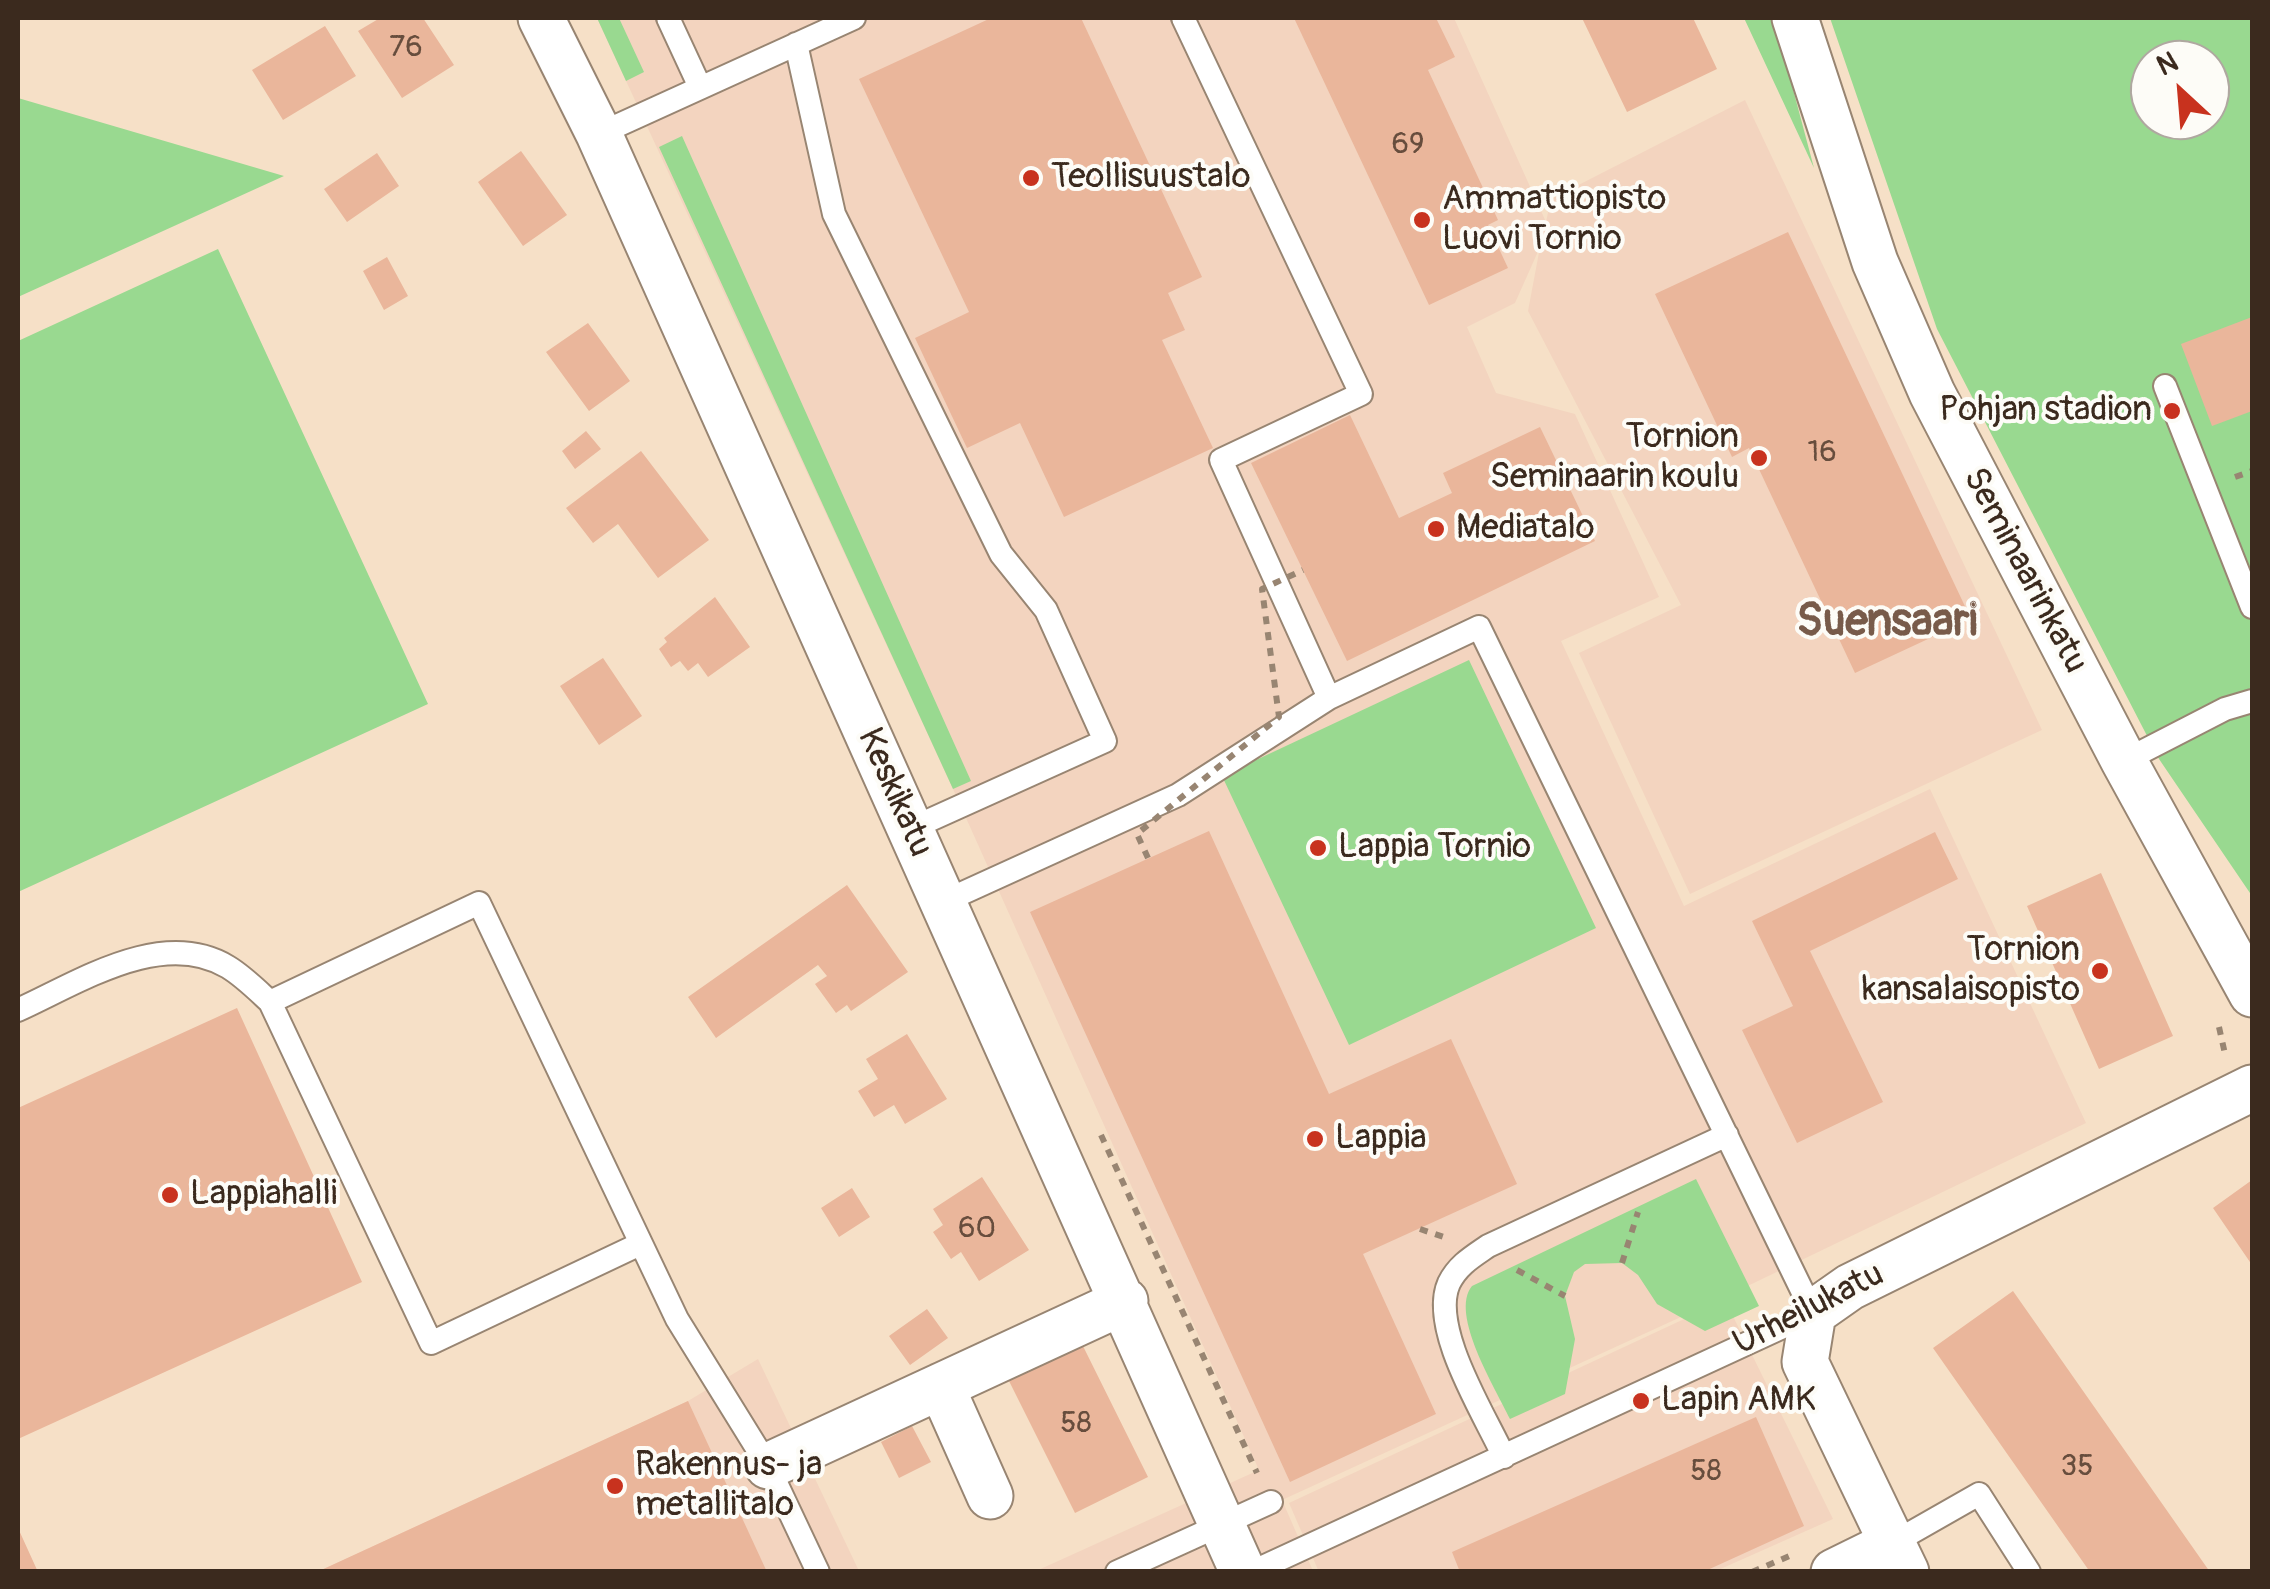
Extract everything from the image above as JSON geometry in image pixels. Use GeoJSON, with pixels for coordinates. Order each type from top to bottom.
{"type":"FeatureCollection","features":[{"type":"Feature","properties":{"kind":"street","name":"Keskikatu"},"geometry":{"type":"LineString","coordinates":[[540,18],[599,134],[1125,1301],[1243,1572]]}},
{"type":"Feature","properties":{"kind":"street","name":"Seminaarinkatu"},"geometry":{"type":"LineString","coordinates":[[1794,18],[1875,262],[1932,393],[2124,762],[2252,994]]}},
{"type":"Feature","properties":{"kind":"street","name":"Urheilukatu"},"geometry":{"type":"LineString","coordinates":[[1814,1312],[1850,1288],[2252,1088]]}},
{"type":"Feature","properties":{"kind":"street"},"geometry":{"type":"LineString","coordinates":[[768,1466],[1125,1301]]}},
{"type":"Feature","properties":{"kind":"street"},"geometry":{"type":"LineString","coordinates":[[1814,1312],[1805,1362],[1900,1557],[1834,1572]]}},
{"type":"Feature","properties":{"kind":"street"},"geometry":{"type":"LineString","coordinates":[[941,1386],[990,1496]]}},
{"type":"Feature","properties":{"kind":"lane"},"geometry":{"type":"LineString","coordinates":[[668,18],[700,88]]}},
{"type":"Feature","properties":{"kind":"lane"},"geometry":{"type":"LineString","coordinates":[[599,134],[854,18]]}},
{"type":"Feature","properties":{"kind":"lane"},"geometry":{"type":"LineString","coordinates":[[1183,18],[1361,394],[1221,460],[1329,698]]}},
{"type":"Feature","properties":{"kind":"lane"},"geometry":{"type":"LineString","coordinates":[[796,44],[834,214],[1001,554],[1046,610],[1105,741],[910,830]]}},
{"type":"Feature","properties":{"kind":"lane"},"geometry":{"type":"LineString","coordinates":[[2164,386],[2252,607]]}},
{"type":"Feature","properties":{"kind":"lane"},"geometry":{"type":"LineString","coordinates":[[943,902],[1178,795],[1329,698],[1478,627],[1814,1312]]}},
{"type":"Feature","properties":{"kind":"lane"},"geometry":{"type":"LineString","coordinates":[[2124,762],[2225,709],[2252,701]]}},
{"type":"Feature","properties":{"kind":"lane"},"geometry":{"type":"LineString","coordinates":[[270,1002],[479,903],[677,1319],[768,1466],[818,1572]]}},
{"type":"Feature","properties":{"kind":"lane"},"geometry":{"type":"LineString","coordinates":[[18,1010],[128,960],[182,952],[227,966],[270,1002],[431,1342],[640,1244]]}},
{"type":"Feature","properties":{"kind":"lane"},"geometry":{"type":"LineString","coordinates":[[1504,1457],[1448,1336],[1443,1307],[1448,1284],[1461,1264],[1482,1250],[1728,1136]]}},
{"type":"Feature","properties":{"kind":"lane","name":"Urheilukatu"},"geometry":{"type":"LineString","coordinates":[[1252,1572],[1814,1312]]}},
{"type":"Feature","properties":{"kind":"lane"},"geometry":{"type":"LineString","coordinates":[[1900,1557],[1980,1494],[2029,1572]]}},
{"type":"Feature","properties":{"kind":"lane"},"geometry":{"type":"LineString","coordinates":[[1116,1572],[1270,1502]]}},
{"type":"Feature","properties":{"kind":"path"},"geometry":{"type":"LineString","coordinates":[[1148,858],[1137,834],[1278,717],[1262,589],[1303,570]]}},
{"type":"Feature","properties":{"kind":"path"},"geometry":{"type":"LineString","coordinates":[[1482,1250],[1564,1296]]}},
{"type":"Feature","properties":{"kind":"shaded area","name":"Lappia Tornio"},"geometry":{"type":"Polygon","coordinates":[[[597,18],[1454,18],[1546,222],[1551,199],[1745,100],[2042,730],[1690,894],[1579,653],[1681,605],[1528,311],[1540,247],[1515,303],[1467,327],[1496,393],[1575,414],[1659,597],[1561,641],[1684,906],[1930,789],[2086,1123],[1731,1294],[1282,1500],[1313,1571],[1036,1571],[1259,1470],[953,789],[597,18]]]}},
{"type":"Feature","properties":{"kind":"shaded area","name":"Lapin AMK"},"geometry":{"type":"Polygon","coordinates":[[[1725,1300],[1833,1519],[1716,1571],[1319,1572],[1289,1503],[1725,1300]]]}},
{"type":"Feature","properties":{"kind":"shaded area","name":"Rakennus- ja metallitalo"},"geometry":{"type":"Polygon","coordinates":[[[758,1359],[859,1571],[317,1572],[688,1401],[758,1359]]]}},
{"type":"Feature","properties":{"kind":"green space"},"geometry":{"type":"Polygon","coordinates":[[[597,18],[619,18],[644,72],[626,81],[597,18]]]}},
{"type":"Feature","properties":{"kind":"green space"},"geometry":{"type":"Polygon","coordinates":[[[1744,18],[1774,18],[1814,168],[1744,18]]]}},
{"type":"Feature","properties":{"kind":"green space"},"geometry":{"type":"Polygon","coordinates":[[[1830,18],[2252,18],[2252,896],[2159,759],[1937,329],[1830,18]]]}},
{"type":"Feature","properties":{"kind":"green space"},"geometry":{"type":"Polygon","coordinates":[[[18,98],[284,176],[18,297],[18,98]]]}},
{"type":"Feature","properties":{"kind":"green space"},"geometry":{"type":"Polygon","coordinates":[[[682,136],[971,781],[953,789],[659,147],[682,136]]]}},
{"type":"Feature","properties":{"kind":"green space"},"geometry":{"type":"Polygon","coordinates":[[[218,249],[428,704],[18,892],[18,341],[218,249]]]}},
{"type":"Feature","properties":{"kind":"green space"},"geometry":{"type":"Polygon","coordinates":[[[1469,660],[1596,928],[1349,1045],[1222,776],[1469,660]]]}},
{"type":"Feature","properties":{"kind":"green space"},"geometry":{"type":"Polygon","coordinates":[[[1696,1179],[1759,1306],[1705,1331],[1657,1304],[1638,1275],[1622,1263],[1585,1264],[1574,1272],[1565,1296],[1575,1339],[1565,1394],[1510,1419],[1470,1332],[1466,1299],[1472,1286],[1696,1179]]]}},
{"type":"Feature","properties":{"kind":"building"},"geometry":{"type":"Polygon","coordinates":[[[380,18],[423,18],[454,65],[402,98],[358,31],[380,18]]]}},
{"type":"Feature","properties":{"kind":"building","name":"Teollisuustalo"},"geometry":{"type":"Polygon","coordinates":[[[991,18],[1081,18],[1202,277],[1168,293],[1185,330],[1162,340],[1213,448],[1064,517],[1020,423],[967,448],[915,338],[969,312],[859,79],[991,18]]]}},
{"type":"Feature","properties":{"kind":"building"},"geometry":{"type":"Polygon","coordinates":[[[1294,18],[1436,18],[1455,57],[1428,70],[1498,220],[1488,225],[1508,268],[1429,305],[1294,18]]]}},
{"type":"Feature","properties":{"kind":"building"},"geometry":{"type":"Polygon","coordinates":[[[1582,18],[1693,18],[1717,69],[1627,112],[1582,18]]]}},
{"type":"Feature","properties":{"kind":"building"},"geometry":{"type":"Polygon","coordinates":[[[325,26],[356,76],[283,120],[252,70],[325,26]]]}},
{"type":"Feature","properties":{"kind":"building"},"geometry":{"type":"Polygon","coordinates":[[[521,151],[567,215],[523,246],[478,182],[521,151]]]}},
{"type":"Feature","properties":{"kind":"building"},"geometry":{"type":"Polygon","coordinates":[[[377,153],[399,186],[347,222],[324,189],[377,153]]]}},
{"type":"Feature","properties":{"kind":"building"},"geometry":{"type":"Polygon","coordinates":[[[1788,232],[1971,619],[1855,673],[1749,448],[1732,457],[1655,294],[1788,232]]]}},
{"type":"Feature","properties":{"kind":"building"},"geometry":{"type":"Polygon","coordinates":[[[387,257],[408,296],[384,310],[363,271],[387,257]]]}},
{"type":"Feature","properties":{"kind":"building"},"geometry":{"type":"Polygon","coordinates":[[[2252,317],[2252,411],[2212,426],[2181,344],[2252,317]]]}},
{"type":"Feature","properties":{"kind":"building"},"geometry":{"type":"Polygon","coordinates":[[[588,323],[630,381],[589,411],[546,352],[588,323]]]}},
{"type":"Feature","properties":{"kind":"building","name":"Mediatalo"},"geometry":{"type":"Polygon","coordinates":[[[1350,415],[1399,518],[1452,493],[1443,473],[1540,427],[1595,541],[1347,661],[1251,463],[1350,415]]]}},
{"type":"Feature","properties":{"kind":"building"},"geometry":{"type":"Polygon","coordinates":[[[586,431],[601,449],[575,469],[562,451],[586,431]]]}},
{"type":"Feature","properties":{"kind":"building"},"geometry":{"type":"Polygon","coordinates":[[[641,451],[709,540],[658,578],[618,524],[593,543],[566,508],[641,451]]]}},
{"type":"Feature","properties":{"kind":"building"},"geometry":{"type":"Polygon","coordinates":[[[715,597],[750,647],[708,677],[698,663],[688,671],[680,661],[671,667],[659,649],[667,642],[664,638],[715,597]]]}},
{"type":"Feature","properties":{"kind":"building"},"geometry":{"type":"Polygon","coordinates":[[[603,658],[642,716],[599,745],[560,686],[603,658]]]}},
{"type":"Feature","properties":{"kind":"building","name":"Lappia"},"geometry":{"type":"Polygon","coordinates":[[[1209,831],[1329,1094],[1451,1039],[1517,1184],[1363,1254],[1436,1414],[1290,1482],[1030,912],[1209,831]]]}},
{"type":"Feature","properties":{"kind":"building"},"geometry":{"type":"Polygon","coordinates":[[[1935,832],[1958,879],[1810,951],[1883,1102],[1797,1143],[1742,1030],[1793,1006],[1752,921],[1935,832]]]}},
{"type":"Feature","properties":{"kind":"building","name":"Tornion kansalaisopisto"},"geometry":{"type":"Polygon","coordinates":[[[2101,873],[2173,1036],[2099,1069],[2027,906],[2101,873]]]}},
{"type":"Feature","properties":{"kind":"building"},"geometry":{"type":"Polygon","coordinates":[[[847,885],[908,972],[851,1011],[847,1005],[836,1013],[815,984],[827,976],[818,965],[716,1038],[688,997],[847,885]]]}},
{"type":"Feature","properties":{"kind":"building","name":"Lappiahalli"},"geometry":{"type":"Polygon","coordinates":[[[237,1008],[362,1282],[18,1439],[18,1108],[237,1008]]]}},
{"type":"Feature","properties":{"kind":"building"},"geometry":{"type":"Polygon","coordinates":[[[907,1034],[947,1099],[905,1124],[894,1105],[874,1117],[858,1091],[878,1079],[866,1059],[907,1034]]]}},
{"type":"Feature","properties":{"kind":"building"},"geometry":{"type":"Polygon","coordinates":[[[982,1177],[1029,1250],[979,1281],[961,1252],[951,1259],[933,1232],[943,1225],[933,1209],[982,1177]]]}},
{"type":"Feature","properties":{"kind":"building"},"geometry":{"type":"Polygon","coordinates":[[[2252,1180],[2252,1265],[2213,1208],[2252,1180]]]}},
{"type":"Feature","properties":{"kind":"building"},"geometry":{"type":"Polygon","coordinates":[[[852,1188],[870,1217],[839,1237],[821,1208],[852,1188]]]}},
{"type":"Feature","properties":{"kind":"building"},"geometry":{"type":"Polygon","coordinates":[[[2013,1291],[2210,1572],[2090,1572],[1933,1348],[2013,1291]]]}},
{"type":"Feature","properties":{"kind":"building"},"geometry":{"type":"Polygon","coordinates":[[[927,1309],[948,1338],[910,1365],[889,1336],[927,1309]]]}},
{"type":"Feature","properties":{"kind":"building"},"geometry":{"type":"Polygon","coordinates":[[[1077,1334],[1148,1477],[1075,1513],[1004,1371],[1077,1334]]]}},
{"type":"Feature","properties":{"kind":"building","name":"Rakennus- ja metallitalo"},"geometry":{"type":"Polygon","coordinates":[[[688,1401],[767,1572],[317,1572],[688,1401]]]}},
{"type":"Feature","properties":{"kind":"building"},"geometry":{"type":"Polygon","coordinates":[[[1756,1417],[1804,1526],[1703,1572],[1460,1572],[1452,1552],[1756,1417]]]}},
{"type":"Feature","properties":{"kind":"building"},"geometry":{"type":"Polygon","coordinates":[[[912,1426],[931,1462],[899,1478],[881,1442],[912,1426]]]}},
{"type":"Feature","properties":{"kind":"building"},"geometry":{"type":"Polygon","coordinates":[[[18,1528],[38,1572],[18,1572],[18,1528]]]}},
{"type":"Feature","properties":{"kind":"place","name":"Teollisuustalo"},"geometry":{"type":"Point","coordinates":[1031,178]}},
{"type":"Feature","properties":{"kind":"place","name":"Ammattiopisto Luovi Tornio"},"geometry":{"type":"Point","coordinates":[1422,220]}},
{"type":"Feature","properties":{"kind":"place","name":"Pohjan stadion"},"geometry":{"type":"Point","coordinates":[2172,411]}},
{"type":"Feature","properties":{"kind":"place","name":"Tornion Seminaarin koulu"},"geometry":{"type":"Point","coordinates":[1759,458]}},
{"type":"Feature","properties":{"kind":"place","name":"Mediatalo"},"geometry":{"type":"Point","coordinates":[1436,529]}},
{"type":"Feature","properties":{"kind":"place","name":"Lappia Tornio"},"geometry":{"type":"Point","coordinates":[1318,848]}},
{"type":"Feature","properties":{"kind":"place","name":"Tornion kansalaisopisto"},"geometry":{"type":"Point","coordinates":[2100,971]}},
{"type":"Feature","properties":{"kind":"place","name":"Lappia"},"geometry":{"type":"Point","coordinates":[1315,1139]}},
{"type":"Feature","properties":{"kind":"place","name":"Lappiahalli"},"geometry":{"type":"Point","coordinates":[170,1195]}},
{"type":"Feature","properties":{"kind":"place","name":"Lapin AMK"},"geometry":{"type":"Point","coordinates":[1641,1401]}},
{"type":"Feature","properties":{"kind":"place","name":"Rakennus- ja metallitalo"},"geometry":{"type":"Point","coordinates":[615,1486]}},
{"type":"Feature","properties":{"kind":"district","name":"Suensaari"},"geometry":{"type":"Point","coordinates":[1887,624]}}]}
